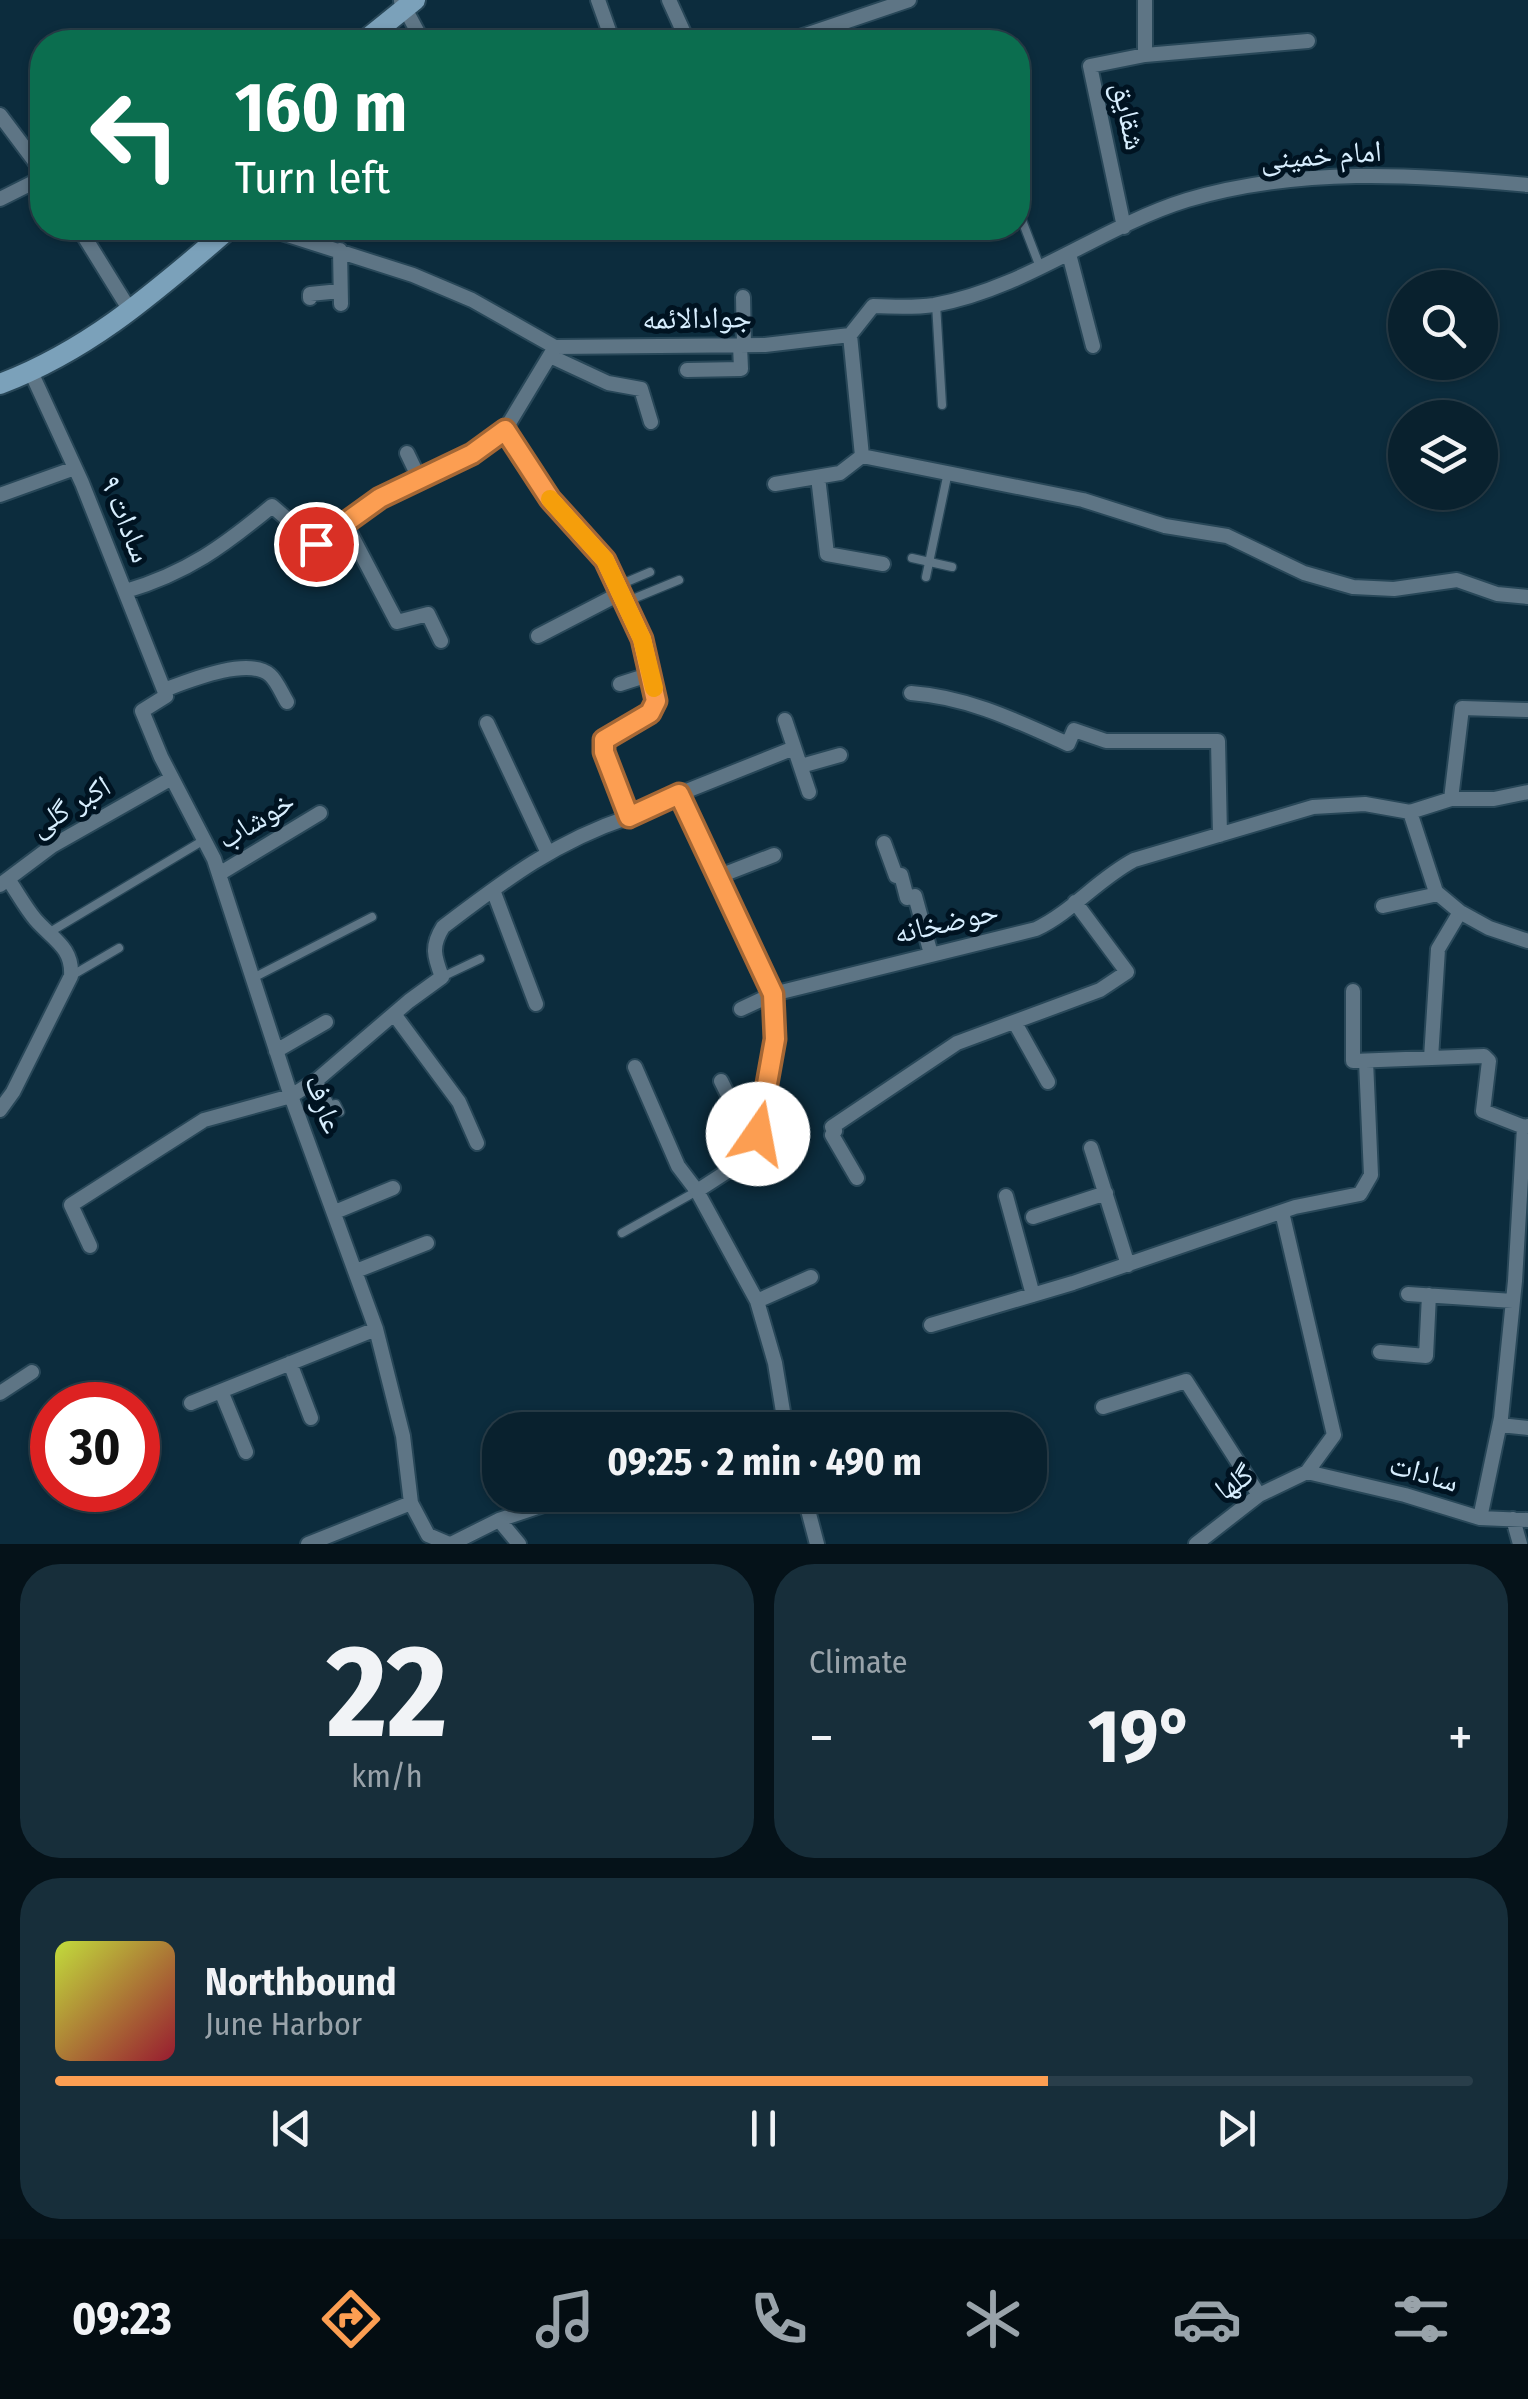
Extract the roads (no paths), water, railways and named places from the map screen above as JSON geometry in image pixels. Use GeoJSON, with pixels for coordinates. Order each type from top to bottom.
{"type":"FeatureCollection","features":[{"type":"Feature","properties":{"kind":"main road"},"geometry":{"type":"LineString","coordinates":[[376,30],[407,3]]}},
{"type":"Feature","properties":{"kind":"main road"},"geometry":{"type":"LineString","coordinates":[[0,384],[76,348],[131,312],[216,240]]}},
{"type":"Feature","properties":{"kind":"street"},"geometry":{"type":"LineString","coordinates":[[598,0],[608,30]]}},
{"type":"Feature","properties":{"kind":"street"},"geometry":{"type":"LineString","coordinates":[[669,0],[682,30]]}},
{"type":"Feature","properties":{"kind":"street"},"geometry":{"type":"LineString","coordinates":[[820,30],[909,0]]}},
{"type":"Feature","properties":{"kind":"street","name":"شقایق"},"geometry":{"type":"LineString","coordinates":[[1124,227],[1090,66],[1145,55],[1145,0]]}},
{"type":"Feature","properties":{"kind":"street"},"geometry":{"type":"LineString","coordinates":[[407,3],[419,30]]}},
{"type":"Feature","properties":{"kind":"street"},"geometry":{"type":"LineString","coordinates":[[1145,55],[1308,41]]}},
{"type":"Feature","properties":{"kind":"street"},"geometry":{"type":"LineString","coordinates":[[0,115],[30,157]]}},
{"type":"Feature","properties":{"kind":"street","name":"امام خمینی"},"geometry":{"type":"LineString","coordinates":[[1124,227],[1186,201],[1323,176],[1351,174],[1528,185]]}},
{"type":"Feature","properties":{"kind":"street"},"geometry":{"type":"LineString","coordinates":[[0,199],[30,181]]}},
{"type":"Feature","properties":{"kind":"street"},"geometry":{"type":"LineString","coordinates":[[862,456],[850,336],[873,306],[936,304],[1040,267],[1124,227]]}},
{"type":"Feature","properties":{"kind":"street"},"geometry":{"type":"LineString","coordinates":[[86,240],[131,312]]}},
{"type":"Feature","properties":{"kind":"street"},"geometry":{"type":"LineString","coordinates":[[306,240],[472,300],[608,383],[641,389],[651,422]]}},
{"type":"Feature","properties":{"kind":"street"},"geometry":{"type":"LineString","coordinates":[[310,298],[310,294],[340,298],[340,250]]}},
{"type":"Feature","properties":{"kind":"street"},"geometry":{"type":"LineString","coordinates":[[1069,254],[1093,346]]}},
{"type":"Feature","properties":{"kind":"street"},"geometry":{"type":"LineString","coordinates":[[687,370],[741,370],[743,297]]}},
{"type":"Feature","properties":{"kind":"street","name":"جوادالائمه"},"geometry":{"type":"LineString","coordinates":[[552,352],[742,345],[850,336]]}},
{"type":"Feature","properties":{"kind":"street"},"geometry":{"type":"LineString","coordinates":[[126,591],[160,581],[202,560],[272,506],[316,544],[380,498],[472,454],[505,430],[552,352]]}},
{"type":"Feature","properties":{"kind":"street","name":"سادات ۹"},"geometry":{"type":"LineString","coordinates":[[31,372],[75,468],[164,690]]}},
{"type":"Feature","properties":{"kind":"street"},"geometry":{"type":"LineString","coordinates":[[505,430],[550,499],[605,560],[642,639],[656,701],[650,713],[604,740],[604,752],[629,817]]}},
{"type":"Feature","properties":{"kind":"street"},"geometry":{"type":"LineString","coordinates":[[408,453],[419,478]]}},
{"type":"Feature","properties":{"kind":"street"},"geometry":{"type":"LineString","coordinates":[[774,484],[840,473],[862,456],[1083,500],[1165,526],[1227,536],[1304,573],[1354,588],[1394,589],[1457,580],[1497,594],[1528,597]]}},
{"type":"Feature","properties":{"kind":"street"},"geometry":{"type":"LineString","coordinates":[[0,494],[75,468]]}},
{"type":"Feature","properties":{"kind":"street"},"geometry":{"type":"LineString","coordinates":[[818,477],[827,554],[883,564]]}},
{"type":"Feature","properties":{"kind":"street"},"geometry":{"type":"LineString","coordinates":[[345,523],[396,622],[428,614],[441,641]]}},
{"type":"Feature","properties":{"kind":"street"},"geometry":{"type":"LineString","coordinates":[[538,636],[620,595]]}},
{"type":"Feature","properties":{"kind":"street"},"geometry":{"type":"LineString","coordinates":[[164,690],[202,670],[259,670],[271,676],[287,702]]}},
{"type":"Feature","properties":{"kind":"street"},"geometry":{"type":"LineString","coordinates":[[620,684],[651,674]]}},
{"type":"Feature","properties":{"kind":"street","name":"عارف"},"geometry":{"type":"LineString","coordinates":[[164,690],[166,696],[142,710],[219,874],[291,1096],[376,1329],[403,1436],[411,1503]]}},
{"type":"Feature","properties":{"kind":"street"},"geometry":{"type":"LineString","coordinates":[[911,693],[944,695],[976,705],[1068,744],[1074,730],[1106,742],[1218,741],[1220,835]]}},
{"type":"Feature","properties":{"kind":"street"},"geometry":{"type":"LineString","coordinates":[[1451,799],[1462,708],[1528,710]]}},
{"type":"Feature","properties":{"kind":"street"},"geometry":{"type":"LineString","coordinates":[[785,720],[809,792]]}},
{"type":"Feature","properties":{"kind":"street"},"geometry":{"type":"LineString","coordinates":[[487,723],[547,851]]}},
{"type":"Feature","properties":{"kind":"street"},"geometry":{"type":"LineString","coordinates":[[90,1246],[71,1205],[204,1120],[291,1096],[318,1079],[442,977],[433,942],[443,927],[547,851],[586,831],[794,748]]}},
{"type":"Feature","properties":{"kind":"street"},"geometry":{"type":"LineString","coordinates":[[800,766],[840,754]]}},
{"type":"Feature","properties":{"kind":"street","name":"اکبر گلی"},"geometry":{"type":"LineString","coordinates":[[4,882],[52,846],[172,778]]}},
{"type":"Feature","properties":{"kind":"street"},"geometry":{"type":"LineString","coordinates":[[1528,792],[1494,799],[1451,799],[1410,812],[1438,894],[1460,912],[1490,928],[1528,940]]}},
{"type":"Feature","properties":{"kind":"street"},"geometry":{"type":"LineString","coordinates":[[679,794],[773,994],[775,1039],[768,1092],[751,1156],[697,1191]]}},
{"type":"Feature","properties":{"kind":"street","name":"حوضخانه"},"geometry":{"type":"LineString","coordinates":[[742,1009],[773,994],[1036,930],[1134,860],[1312,808],[1366,804],[1410,812]]}},
{"type":"Feature","properties":{"kind":"street","name":"خوشاب"},"geometry":{"type":"LineString","coordinates":[[219,874],[320,813]]}},
{"type":"Feature","properties":{"kind":"street"},"geometry":{"type":"LineString","coordinates":[[884,843],[908,898],[915,896],[931,954]]}},
{"type":"Feature","properties":{"kind":"street"},"geometry":{"type":"LineString","coordinates":[[717,877],[774,854]]}},
{"type":"Feature","properties":{"kind":"street"},"geometry":{"type":"LineString","coordinates":[[0,1110],[72,976],[72,962],[4,882]]}},
{"type":"Feature","properties":{"kind":"street"},"geometry":{"type":"LineString","coordinates":[[493,890],[536,1004]]}},
{"type":"Feature","properties":{"kind":"street"},"geometry":{"type":"LineString","coordinates":[[1383,906],[1438,894]]}},
{"type":"Feature","properties":{"kind":"street"},"geometry":{"type":"LineString","coordinates":[[858,1178],[832,1135],[832,1127],[957,1043],[1100,990],[1127,972],[1075,902]]}},
{"type":"Feature","properties":{"kind":"street"},"geometry":{"type":"LineString","coordinates":[[1431,1058],[1438,949],[1460,912]]}},
{"type":"Feature","properties":{"kind":"street"},"geometry":{"type":"LineString","coordinates":[[1353,991],[1353,1061],[1484,1056],[1489,1062],[1484,1111],[1526,1126],[1518,1291],[1500,1425],[1480,1518]]}},
{"type":"Feature","properties":{"kind":"street"},"geometry":{"type":"LineString","coordinates":[[394,1014],[459,1102],[476,1142]]}},
{"type":"Feature","properties":{"kind":"street"},"geometry":{"type":"LineString","coordinates":[[276,1051],[326,1022]]}},
{"type":"Feature","properties":{"kind":"street"},"geometry":{"type":"LineString","coordinates":[[1015,1023],[1048,1082]]}},
{"type":"Feature","properties":{"kind":"street"},"geometry":{"type":"LineString","coordinates":[[931,1325],[1034,1295],[1310,1203],[1345,1200],[1360,1194],[1371,1175],[1366,1061]]}},
{"type":"Feature","properties":{"kind":"street"},"geometry":{"type":"LineString","coordinates":[[636,1067],[678,1166],[697,1191],[757,1300],[775,1363],[783,1412]]}},
{"type":"Feature","properties":{"kind":"street"},"geometry":{"type":"LineString","coordinates":[[720,1081],[754,1148]]}},
{"type":"Feature","properties":{"kind":"street"},"geometry":{"type":"LineString","coordinates":[[1092,1148],[1128,1264]]}},
{"type":"Feature","properties":{"kind":"street"},"geometry":{"type":"LineString","coordinates":[[335,1212],[393,1188]]}},
{"type":"Feature","properties":{"kind":"street"},"geometry":{"type":"LineString","coordinates":[[1033,1216],[1106,1193]]}},
{"type":"Feature","properties":{"kind":"street"},"geometry":{"type":"LineString","coordinates":[[1006,1196],[1034,1295]]}},
{"type":"Feature","properties":{"kind":"street"},"geometry":{"type":"LineString","coordinates":[[1282,1212],[1334,1434],[1307,1472]]}},
{"type":"Feature","properties":{"kind":"street"},"geometry":{"type":"LineString","coordinates":[[356,1271],[427,1244]]}},
{"type":"Feature","properties":{"kind":"street"},"geometry":{"type":"LineString","coordinates":[[757,1300],[811,1277]]}},
{"type":"Feature","properties":{"kind":"street"},"geometry":{"type":"LineString","coordinates":[[1408,1294],[1518,1291]]}},
{"type":"Feature","properties":{"kind":"street"},"geometry":{"type":"LineString","coordinates":[[1380,1352],[1426,1356],[1429,1295]]}},
{"type":"Feature","properties":{"kind":"street"},"geometry":{"type":"LineString","coordinates":[[191,1403],[376,1329]]}},
{"type":"Feature","properties":{"kind":"street"},"geometry":{"type":"LineString","coordinates":[[290,1363],[311,1418]]}},
{"type":"Feature","properties":{"kind":"street"},"geometry":{"type":"LineString","coordinates":[[0,1393],[32,1372]]}},
{"type":"Feature","properties":{"kind":"street"},"geometry":{"type":"LineString","coordinates":[[1103,1407],[1186,1381],[1259,1494]]}},
{"type":"Feature","properties":{"kind":"street"},"geometry":{"type":"LineString","coordinates":[[222,1390],[246,1452]]}},
{"type":"Feature","properties":{"kind":"street"},"geometry":{"type":"LineString","coordinates":[[1500,1425],[1528,1428]]}},
{"type":"Feature","properties":{"kind":"street","name":"گلها"},"geometry":{"type":"LineString","coordinates":[[1196,1544],[1259,1494],[1307,1472]]}},
{"type":"Feature","properties":{"kind":"street","name":"سادات"},"geometry":{"type":"LineString","coordinates":[[1307,1472],[1480,1518],[1520,1519]]}},
{"type":"Feature","properties":{"kind":"street"},"geometry":{"type":"LineString","coordinates":[[308,1544],[411,1503],[428,1535],[450,1544],[523,1512]]}},
{"type":"Feature","properties":{"kind":"street"},"geometry":{"type":"LineString","coordinates":[[809,1512],[818,1544]]}},
{"type":"Feature","properties":{"kind":"street"},"geometry":{"type":"LineString","coordinates":[[1520,1519],[1520,1544]]}},
{"type":"Feature","properties":{"kind":"street"},"geometry":{"type":"LineString","coordinates":[[499,1520],[519,1544]]}},
{"type":"Feature","properties":{"kind":"lane"},"geometry":{"type":"LineString","coordinates":[[1030,240],[1040,267]]}},
{"type":"Feature","properties":{"kind":"lane"},"geometry":{"type":"LineString","coordinates":[[936,304],[942,404]]}},
{"type":"Feature","properties":{"kind":"lane"},"geometry":{"type":"LineString","coordinates":[[926,577],[948,472]]}},
{"type":"Feature","properties":{"kind":"lane"},"geometry":{"type":"LineString","coordinates":[[912,558],[952,567]]}},
{"type":"Feature","properties":{"kind":"lane"},"geometry":{"type":"LineString","coordinates":[[620,595],[650,572]]}},
{"type":"Feature","properties":{"kind":"lane"},"geometry":{"type":"LineString","coordinates":[[620,595],[679,580]]}},
{"type":"Feature","properties":{"kind":"lane"},"geometry":{"type":"LineString","coordinates":[[50,932],[204,840]]}},
{"type":"Feature","properties":{"kind":"lane"},"geometry":{"type":"LineString","coordinates":[[253,978],[372,917]]}},
{"type":"Feature","properties":{"kind":"lane"},"geometry":{"type":"LineString","coordinates":[[72,976],[120,948]]}},
{"type":"Feature","properties":{"kind":"lane"},"geometry":{"type":"LineString","coordinates":[[442,977],[480,959]]}},
{"type":"Feature","properties":{"kind":"lane"},"geometry":{"type":"LineString","coordinates":[[318,1079],[330,1105],[336,1104],[340,1112]]}},
{"type":"Feature","properties":{"kind":"lane"},"geometry":{"type":"LineString","coordinates":[[622,1233],[697,1191]]}}]}
